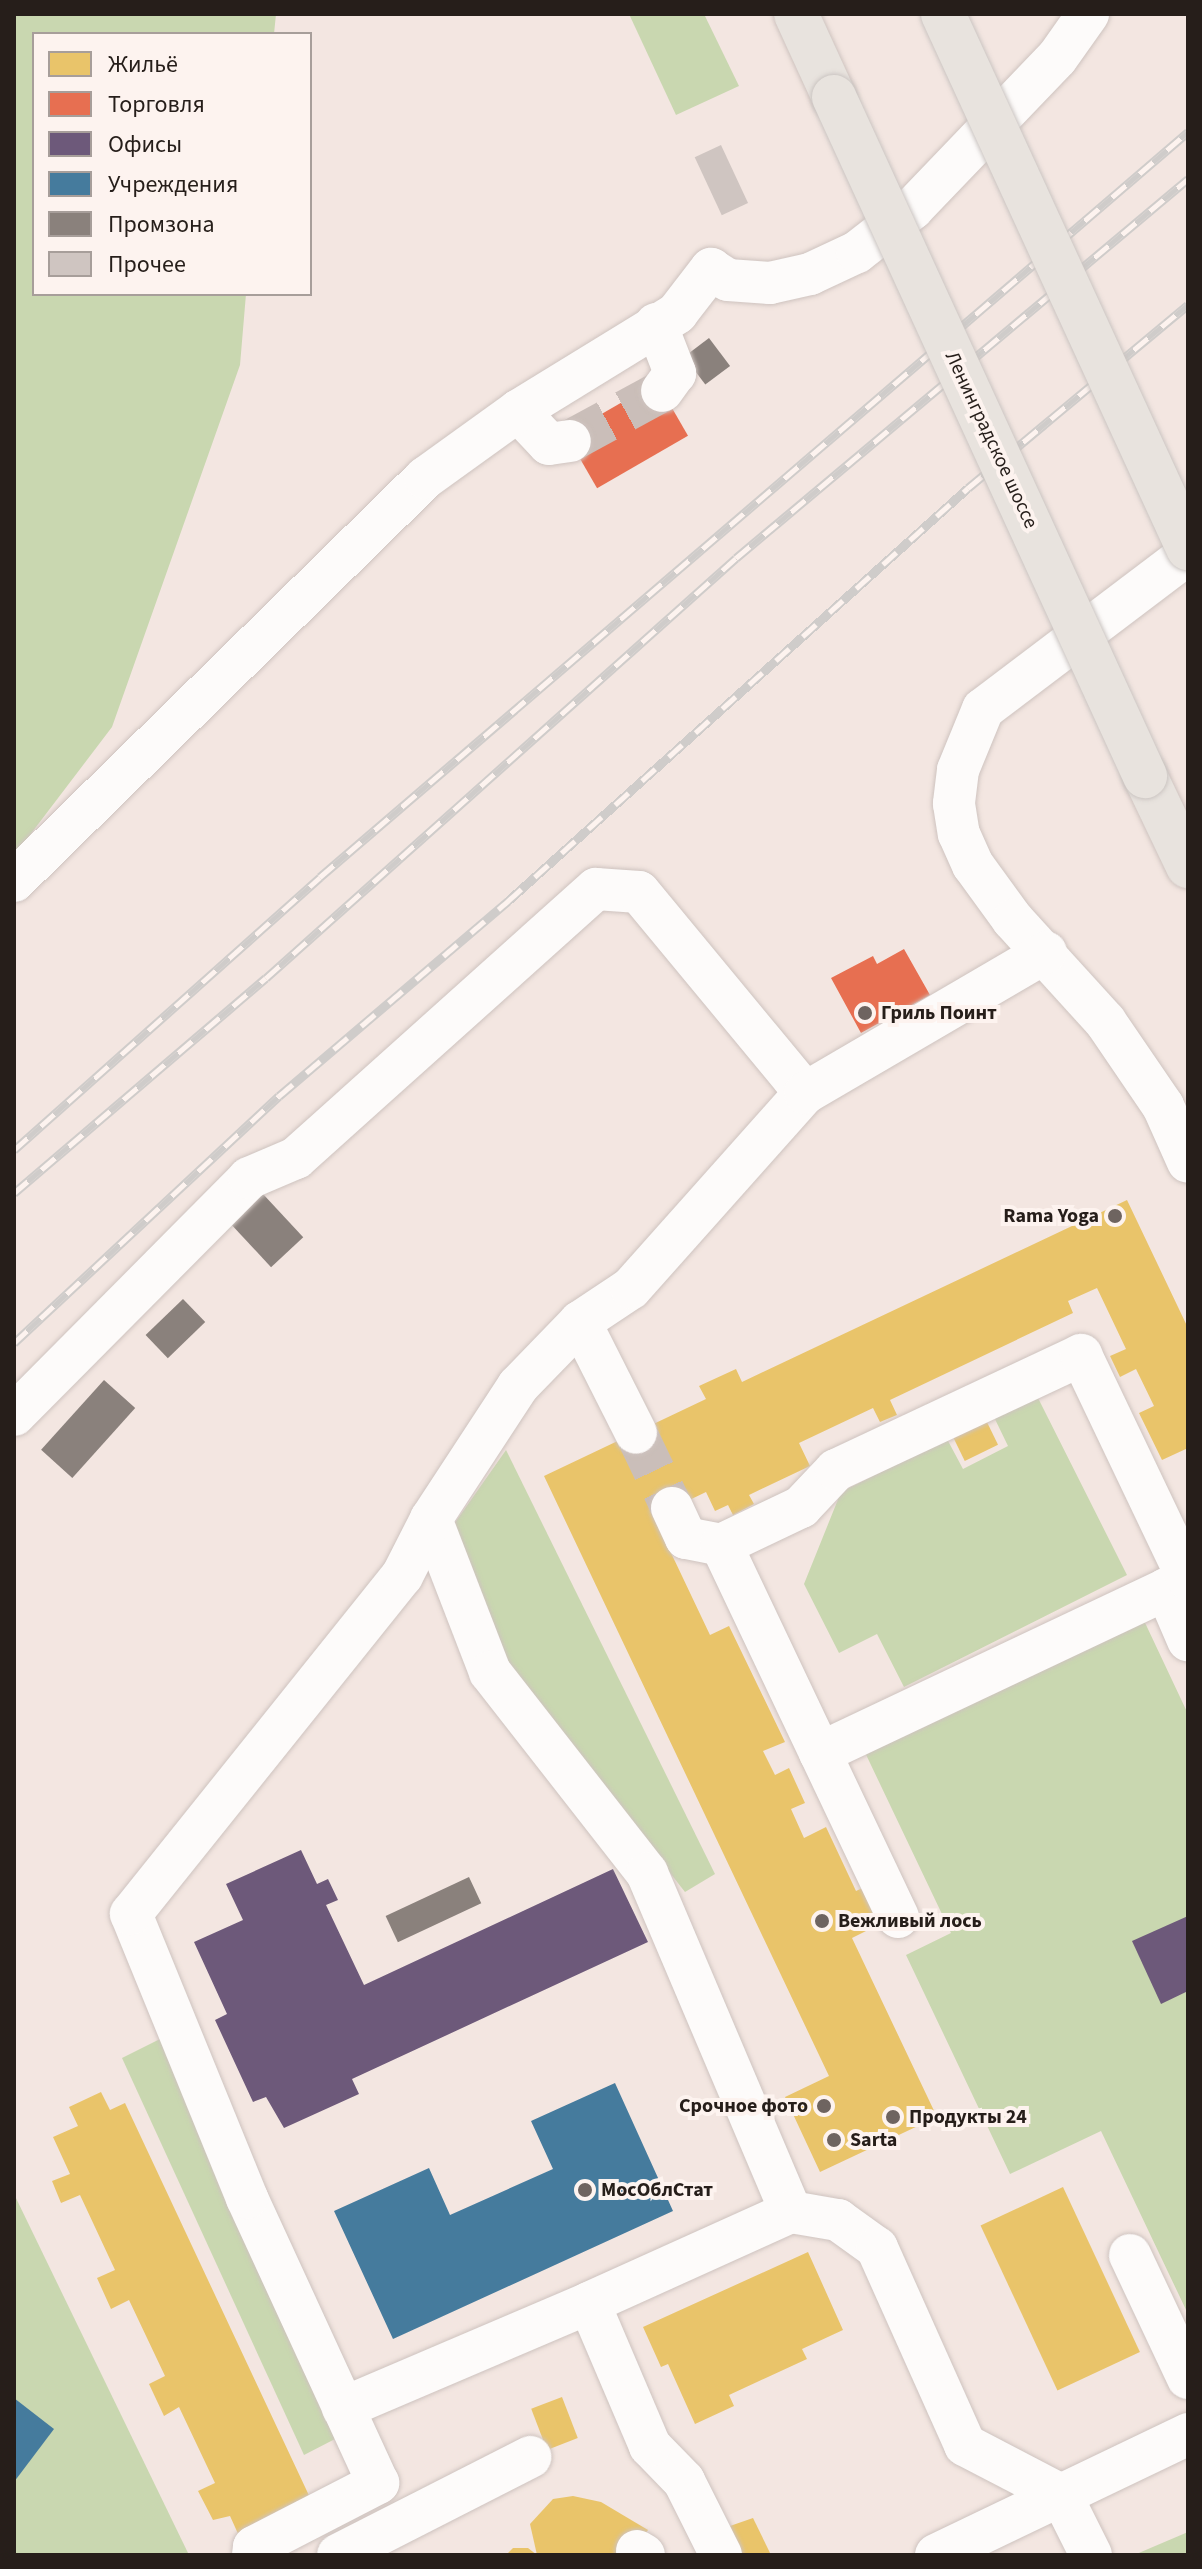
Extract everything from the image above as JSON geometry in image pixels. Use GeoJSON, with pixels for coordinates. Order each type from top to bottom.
{"type":"FeatureCollection","features":[{"type":"Feature","properties":{"kind":"main road","name":"Ленинградское шоссе"},"geometry":{"type":"LineString","coordinates":[[796,14],[1188,866]]}},
{"type":"Feature","properties":{"kind":"main road"},"geometry":{"type":"LineString","coordinates":[[943,14],[1188,551]]}},
{"type":"Feature","properties":{"kind":"street"},"geometry":{"type":"LineString","coordinates":[[14,881],[425,478],[518,411],[677,313],[711,269],[728,280],[770,283],[810,274],[857,252],[912,209],[1057,58],[1088,14]]}},
{"type":"Feature","properties":{"kind":"street"},"geometry":{"type":"LineString","coordinates":[[656,324],[675,373],[662,391]]}},
{"type":"Feature","properties":{"kind":"street"},"geometry":{"type":"LineString","coordinates":[[518,411],[549,444],[570,441]]}},
{"type":"Feature","properties":{"kind":"street"},"geometry":{"type":"LineString","coordinates":[[1188,551],[1005,688],[978,720],[958,770],[959,834],[973,865],[1013,920],[1046,952],[1105,1021],[1155,1094],[1188,1162]]}},
{"type":"Feature","properties":{"kind":"street"},"geometry":{"type":"LineString","coordinates":[[14,1415],[249,1178],[296,1158],[596,889],[639,892],[805,1093]]}},
{"type":"Feature","properties":{"kind":"street"},"geometry":{"type":"LineString","coordinates":[[253,2555],[254,2547],[378,2483],[247,2198],[131,1914],[402,1576],[431,1519],[518,1386],[580,1322],[631,1288],[805,1093],[1046,952]]}},
{"type":"Feature","properties":{"kind":"street"},"geometry":{"type":"LineString","coordinates":[[580,1322],[636,1433]]}},
{"type":"Feature","properties":{"kind":"street"},"geometry":{"type":"LineString","coordinates":[[672,1508],[686,1538],[721,1545],[801,1507],[836,1470],[1081,1355],[1181,1583],[1188,1640]]}},
{"type":"Feature","properties":{"kind":"street"},"geometry":{"type":"LineString","coordinates":[[431,1519],[490,1672],[647,1873],[791,2212]]}},
{"type":"Feature","properties":{"kind":"street"},"geometry":{"type":"LineString","coordinates":[[721,1545],[898,1917]]}},
{"type":"Feature","properties":{"kind":"street"},"geometry":{"type":"LineString","coordinates":[[820,1753],[1181,1583]]}},
{"type":"Feature","properties":{"kind":"street"},"geometry":{"type":"LineString","coordinates":[[343,2408],[589,2303],[791,2212],[838,2220],[877,2248],[965,2445],[1061,2495],[1091,2555]]}},
{"type":"Feature","properties":{"kind":"street"},"geometry":{"type":"LineString","coordinates":[[1130,2255],[1188,2378]]}},
{"type":"Feature","properties":{"kind":"street"},"geometry":{"type":"LineString","coordinates":[[589,2303],[650,2446],[684,2481],[721,2555]]}},
{"type":"Feature","properties":{"kind":"street"},"geometry":{"type":"LineString","coordinates":[[936,2555],[1188,2434]]}},
{"type":"Feature","properties":{"kind":"street"},"geometry":{"type":"LineString","coordinates":[[338,2555],[530,2457]]}},
{"type":"Feature","properties":{"kind":"green space"},"geometry":{"type":"Polygon","coordinates":[[[14,14],[276,14],[274,32],[32,32],[32,296],[246,296],[240,365],[112,727],[14,856],[14,14]]]}},
{"type":"Feature","properties":{"kind":"green space"},"geometry":{"type":"Polygon","coordinates":[[[629,14],[704,14],[739,86],[676,115],[629,14]]]}},
{"type":"Feature","properties":{"kind":"green space"},"geometry":{"type":"Polygon","coordinates":[[[1036,1394],[1127,1575],[904,1687],[877,1634],[839,1653],[804,1584],[841,1492],[947,1439],[963,1469],[1008,1446],[993,1415],[1036,1394]]]}},
{"type":"Feature","properties":{"kind":"green space"},"geometry":{"type":"Polygon","coordinates":[[[506,1450],[715,1874],[685,1892],[502,1659],[454,1524],[506,1450]]]}},
{"type":"Feature","properties":{"kind":"green space"},"geometry":{"type":"Polygon","coordinates":[[[1139,1610],[1188,1714],[1188,2314],[1101,2131],[1010,2174],[906,1955],[951,1933],[860,1742],[1139,1610]]]}},
{"type":"Feature","properties":{"kind":"green space"},"geometry":{"type":"Polygon","coordinates":[[[164,2037],[335,2439],[304,2455],[122,2058],[164,2037]]]}},
{"type":"Feature","properties":{"kind":"green space"},"geometry":{"type":"Polygon","coordinates":[[[14,2194],[189,2555],[14,2555],[14,2194]]]}},
{"type":"Feature","properties":{"kind":"green space"},"geometry":{"type":"Polygon","coordinates":[[[1188,2532],[1188,2555],[1134,2555],[1188,2532]]]}},
{"type":"Feature","properties":{"kind":"building: Жильё"},"geometry":{"type":"Polygon","coordinates":[[[1127,1200],[1188,1328],[1188,1448],[1162,1460],[1139,1413],[1154,1406],[1136,1369],[1120,1377],[1110,1356],[1126,1349],[1097,1288],[1068,1301],[1073,1313],[890,1400],[897,1415],[880,1422],[873,1408],[799,1443],[810,1466],[749,1495],[754,1504],[733,1515],[728,1505],[715,1511],[706,1492],[654,1517],[710,1635],[729,1626],[785,1742],[763,1751],[775,1775],[789,1768],[805,1803],[791,1809],[804,1838],[826,1827],[856,1891],[871,1884],[883,1910],[868,1916],[874,1927],[852,1938],[937,2117],[820,2172],[785,2097],[829,2076],[544,1476],[706,1399],[699,1386],[736,1369],[742,1382],[1127,1200]]]}},
{"type":"Feature","properties":{"kind":"building: Жильё"},"geometry":{"type":"Polygon","coordinates":[[[984,1416],[998,1445],[965,1461],[951,1432],[984,1416]]]}},
{"type":"Feature","properties":{"kind":"building: Жильё"},"geometry":{"type":"Polygon","coordinates":[[[101,2092],[110,2110],[125,2103],[313,2504],[240,2538],[230,2516],[213,2520],[198,2491],[215,2483],[179,2407],[164,2416],[149,2384],[165,2376],[129,2300],[111,2309],[97,2278],[115,2270],[80,2195],[61,2203],[52,2181],[70,2174],[53,2137],[78,2126],[69,2107],[101,2092]]]}},
{"type":"Feature","properties":{"kind":"building: Жильё"},"geometry":{"type":"Polygon","coordinates":[[[1063,2187],[1140,2352],[1057,2390],[981,2225],[1063,2187]]]}},
{"type":"Feature","properties":{"kind":"building: Жильё"},"geometry":{"type":"Polygon","coordinates":[[[808,2252],[843,2330],[802,2349],[807,2359],[729,2395],[734,2406],[695,2424],[668,2364],[661,2367],[643,2327],[808,2252]]]}},
{"type":"Feature","properties":{"kind":"building: Жильё"},"geometry":{"type":"Polygon","coordinates":[[[562,2397],[578,2438],[547,2450],[531,2409],[562,2397]]]}},
{"type":"Feature","properties":{"kind":"building: Жильё"},"geometry":{"type":"Polygon","coordinates":[[[573,2496],[601,2502],[648,2530],[630,2555],[537,2555],[530,2524],[553,2499],[573,2496]]]}},
{"type":"Feature","properties":{"kind":"building: Жильё"},"geometry":{"type":"Polygon","coordinates":[[[753,2518],[771,2555],[743,2555],[730,2526],[753,2518]]]}},
{"type":"Feature","properties":{"kind":"building: Жильё"},"geometry":{"type":"Polygon","coordinates":[[[513,2548],[528,2548],[537,2555],[506,2555],[513,2548]]]}},
{"type":"Feature","properties":{"kind":"building: Торговля"},"geometry":{"type":"Polygon","coordinates":[[[657,382],[688,436],[597,488],[566,434],[657,382]]]}},
{"type":"Feature","properties":{"kind":"building: Торговля"},"geometry":{"type":"Polygon","coordinates":[[[904,949],[930,995],[861,1033],[831,978],[873,956],[877,964],[904,949]]]}},
{"type":"Feature","properties":{"kind":"building: Офисы"},"geometry":{"type":"Polygon","coordinates":[[[301,1850],[317,1884],[328,1879],[338,1900],[326,1905],[364,1985],[613,1869],[648,1942],[352,2079],[359,2094],[284,2128],[266,2097],[253,2102],[215,2020],[227,2014],[194,1942],[243,1920],[226,1884],[301,1850]]]}},
{"type":"Feature","properties":{"kind":"building: Офисы"},"geometry":{"type":"Polygon","coordinates":[[[1188,1916],[1188,1991],[1161,2004],[1132,1941],[1188,1916]]]}},
{"type":"Feature","properties":{"kind":"building: Учреждения","name":"МосОблСтат"},"geometry":{"type":"Polygon","coordinates":[[[615,2083],[673,2211],[393,2339],[334,2211],[429,2168],[450,2215],[553,2169],[531,2121],[615,2083]]]}},
{"type":"Feature","properties":{"kind":"building: Учреждения"},"geometry":{"type":"Polygon","coordinates":[[[14,2398],[54,2429],[14,2482],[14,2398]]]}},
{"type":"Feature","properties":{"kind":"building: Промзона"},"geometry":{"type":"Polygon","coordinates":[[[709,338],[730,366],[705,385],[684,357],[709,338]]]}},
{"type":"Feature","properties":{"kind":"building: Промзона"},"geometry":{"type":"Polygon","coordinates":[[[263,1194],[303,1237],[271,1267],[231,1224],[263,1194]]]}},
{"type":"Feature","properties":{"kind":"building: Промзона"},"geometry":{"type":"Polygon","coordinates":[[[183,1299],[205,1322],[168,1358],[146,1335],[183,1299]]]}},
{"type":"Feature","properties":{"kind":"building: Промзона"},"geometry":{"type":"Polygon","coordinates":[[[104,1380],[135,1408],[72,1478],[41,1450],[104,1380]]]}},
{"type":"Feature","properties":{"kind":"building: Промзона"},"geometry":{"type":"Polygon","coordinates":[[[469,1877],[481,1903],[398,1942],[386,1916],[469,1877]]]}},
{"type":"Feature","properties":{"kind":"building: Прочее"},"geometry":{"type":"Polygon","coordinates":[[[721,145],[748,203],[722,215],[695,157],[721,145]]]}},
{"type":"Feature","properties":{"kind":"tunnel"},"geometry":{"type":"LineString","coordinates":[[570,441],[662,391]]}},
{"type":"Feature","properties":{"kind":"tunnel"},"geometry":{"type":"LineString","coordinates":[[636,1433],[672,1508]]}},
{"type":"Feature","properties":{"kind":"railway"},"geometry":{"type":"LineString","coordinates":[[14,1150],[320,877],[1188,132]]}},
{"type":"Feature","properties":{"kind":"railway"},"geometry":{"type":"LineString","coordinates":[[14,1193],[266,978],[736,558],[1188,179]]}},
{"type":"Feature","properties":{"kind":"railway"},"geometry":{"type":"LineString","coordinates":[[14,1343],[279,1096],[508,901],[968,488],[1188,305]]}},
{"type":"Feature","properties":{"kind":"place","name":"Гриль Поинт"},"geometry":{"type":"Point","coordinates":[865,1013]}},
{"type":"Feature","properties":{"kind":"place","name":"Rama Yoga"},"geometry":{"type":"Point","coordinates":[1115,1216]}},
{"type":"Feature","properties":{"kind":"place","name":"Вежливый лось"},"geometry":{"type":"Point","coordinates":[822,1921]}},
{"type":"Feature","properties":{"kind":"place","name":"Срочное фото"},"geometry":{"type":"Point","coordinates":[824,2106]}},
{"type":"Feature","properties":{"kind":"place","name":"Продукты 24"},"geometry":{"type":"Point","coordinates":[893,2117]}},
{"type":"Feature","properties":{"kind":"place","name":"Sarta"},"geometry":{"type":"Point","coordinates":[834,2140]}},
{"type":"Feature","properties":{"kind":"place","name":"МосОблСтат"},"geometry":{"type":"Point","coordinates":[585,2190]}}]}
